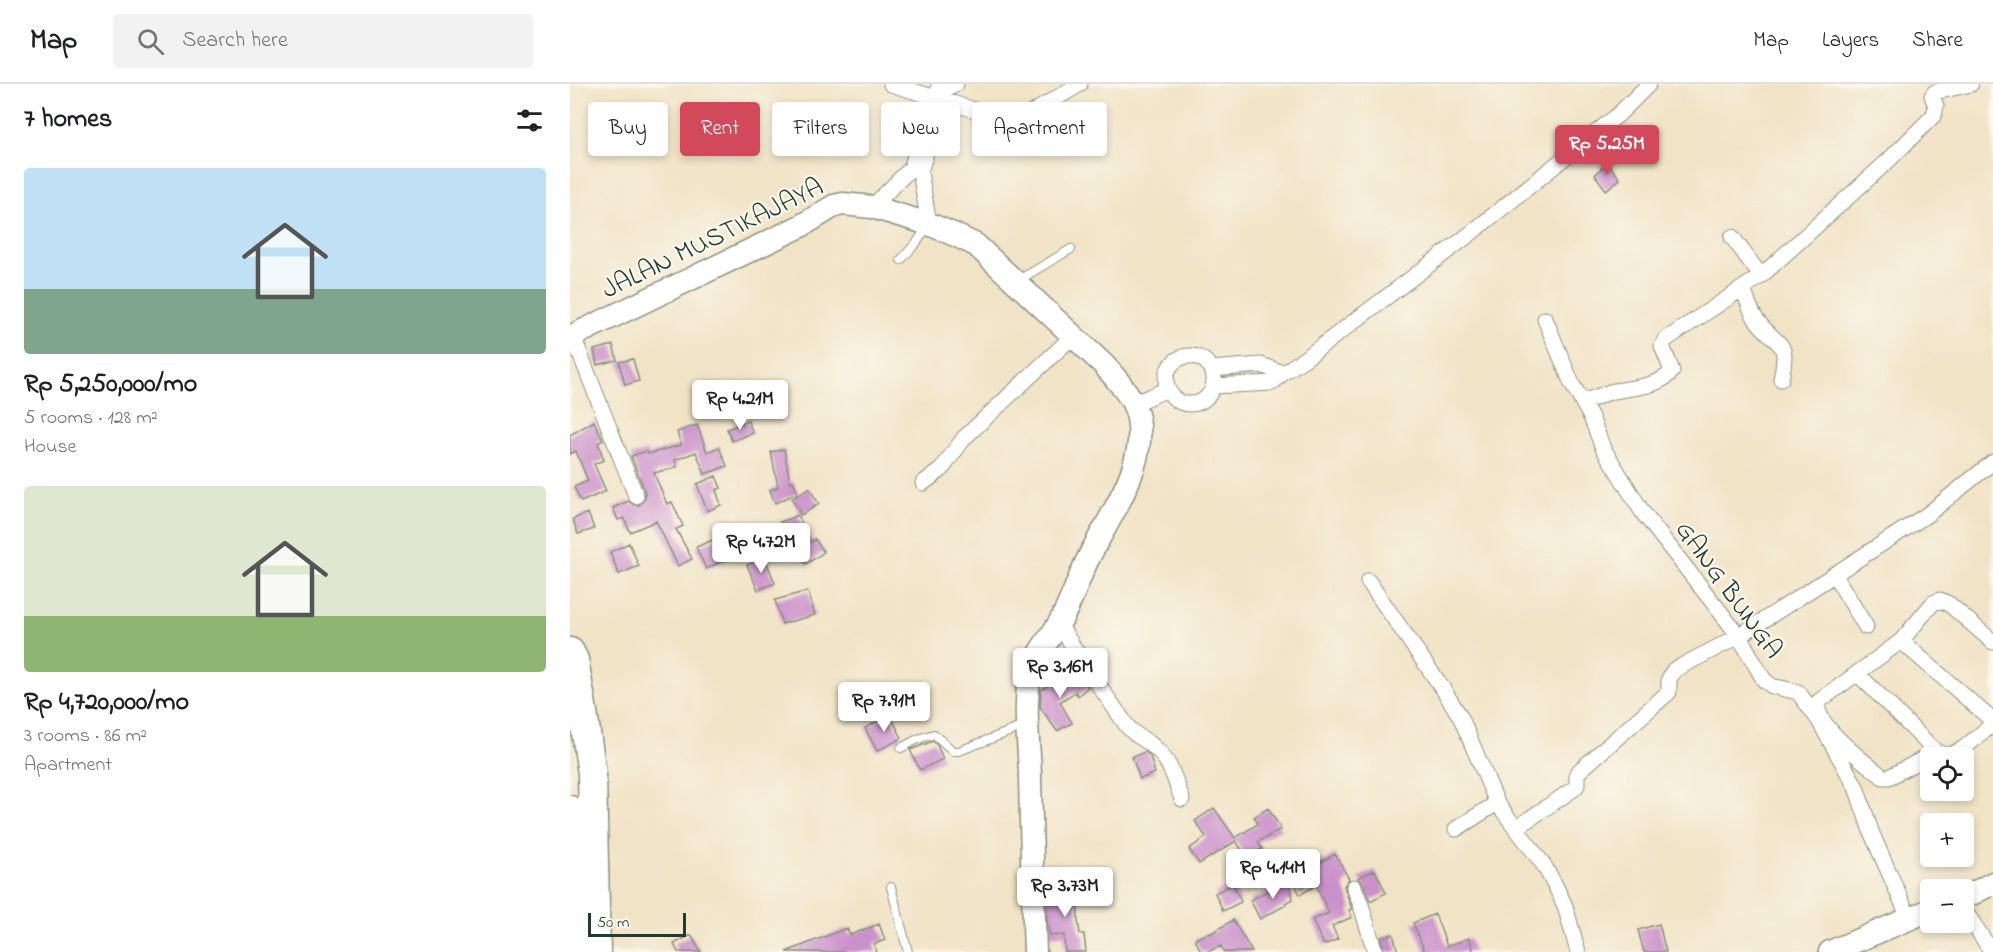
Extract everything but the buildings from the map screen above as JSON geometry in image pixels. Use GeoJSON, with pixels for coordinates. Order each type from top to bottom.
{"type":"FeatureCollection","features":[{"type":"Feature","properties":{"kind":"highway"},"geometry":{"type":"LineString","coordinates":[[572,656],[592,774],[596,952]]}},
{"type":"Feature","properties":{"kind":"highway"},"geometry":{"type":"LineString","coordinates":[[570,810],[573,952]]}},
{"type":"Feature","properties":{"kind":"street"},"geometry":{"type":"LineString","coordinates":[[891,84],[938,95],[1012,122],[1020,120],[1080,84]]}},
{"type":"Feature","properties":{"kind":"street"},"geometry":{"type":"LineString","coordinates":[[872,207],[911,168],[930,107],[938,95],[956,84]]}},
{"type":"Feature","properties":{"kind":"street"},"geometry":{"type":"LineString","coordinates":[[1213,386],[1272,383],[1470,234],[1619,114],[1649,84]]}},
{"type":"Feature","properties":{"kind":"street"},"geometry":{"type":"LineString","coordinates":[[1583,402],[1610,392],[1659,381],[1667,377],[1672,371],[1662,346],[1663,342],[1761,276],[1929,122],[1936,106],[1932,96],[1935,92],[1971,84]]}},
{"type":"Feature","properties":{"kind":"street"},"geometry":{"type":"LineString","coordinates":[[929,224],[920,172],[940,109],[938,95]]}},
{"type":"Feature","properties":{"kind":"street","name":"JALAN MUSTIKAJAYA"},"geometry":{"type":"LineString","coordinates":[[571,336],[801,226],[834,206],[843,204],[872,207],[929,224],[976,245],[1122,385],[1133,404],[1139,421],[1135,465],[1089,557],[1059,624],[1039,652],[1028,682],[1035,952]]}},
{"type":"Feature","properties":{"kind":"street"},"geometry":{"type":"LineString","coordinates":[[1732,237],[1761,276]]}},
{"type":"Feature","properties":{"kind":"street"},"geometry":{"type":"LineString","coordinates":[[1743,288],[1757,322],[1781,345],[1784,351],[1781,379]]}},
{"type":"Feature","properties":{"kind":"street","name":"GANG BUNGA"},"geometry":{"type":"LineString","coordinates":[[1545,319],[1572,384],[1591,417],[1603,448],[1643,513],[1739,636],[1764,680],[1772,686],[1798,692],[1818,719],[1856,787],[1872,834],[1909,918]]}},
{"type":"Feature","properties":{"kind":"street"},"geometry":{"type":"LineString","coordinates":[[571,336],[636,496]]}},
{"type":"Feature","properties":{"kind":"street"},"geometry":{"type":"LineString","coordinates":[[923,483],[941,470],[964,438],[1073,336]]}},
{"type":"Feature","properties":{"kind":"street"},"geometry":{"type":"LineString","coordinates":[[1192,356],[1198,358],[1211,369],[1214,377],[1213,386],[1206,398],[1192,404],[1177,400],[1168,389],[1166,377],[1168,371],[1180,358],[1192,356]]}},
{"type":"Feature","properties":{"kind":"street"},"geometry":{"type":"LineString","coordinates":[[1211,369],[1261,365],[1283,373]]}},
{"type":"Feature","properties":{"kind":"street"},"geometry":{"type":"LineString","coordinates":[[1133,404],[1168,389]]}},
{"type":"Feature","properties":{"kind":"street"},"geometry":{"type":"LineString","coordinates":[[1516,828],[1575,788],[1577,773],[1669,692],[1669,678],[1674,670],[1739,636],[1928,514],[1993,462]]}},
{"type":"Feature","properties":{"kind":"street"},"geometry":{"type":"LineString","coordinates":[[1834,574],[1866,627]]}},
{"type":"Feature","properties":{"kind":"street"},"geometry":{"type":"LineString","coordinates":[[1368,581],[1461,718],[1497,803],[1543,864],[1555,885],[1578,952]]}},
{"type":"Feature","properties":{"kind":"street"},"geometry":{"type":"LineString","coordinates":[[1920,761],[1889,777],[1883,777],[1826,726],[1818,711],[1818,702],[1901,641],[1933,603],[1940,600],[1948,604],[1993,642]]}},
{"type":"Feature","properties":{"kind":"street"},"geometry":{"type":"LineString","coordinates":[[1059,624],[1127,726],[1134,734],[1158,750],[1168,764],[1182,799]]}},
{"type":"Feature","properties":{"kind":"street"},"geometry":{"type":"LineString","coordinates":[[1901,641],[1993,723],[1965,747]]}},
{"type":"Feature","properties":{"kind":"street"},"geometry":{"type":"LineString","coordinates":[[1858,674],[1931,747]]}},
{"type":"Feature","properties":{"kind":"street"},"geometry":{"type":"LineString","coordinates":[[1456,829],[1497,803]]}},
{"type":"Feature","properties":{"kind":"street"},"geometry":{"type":"LineString","coordinates":[[1974,893],[1993,883]]}},
{"type":"Feature","properties":{"kind":"street"},"geometry":{"type":"LineString","coordinates":[[1354,887],[1375,952]]}},
{"type":"Feature","properties":{"kind":"street"},"geometry":{"type":"LineString","coordinates":[[1830,952],[1920,914]]}},
{"type":"Feature","properties":{"kind":"street"},"geometry":{"type":"LineString","coordinates":[[1974,925],[1992,952]]}},
{"type":"Feature","properties":{"kind":"lane"},"geometry":{"type":"LineString","coordinates":[[901,260],[929,224]]}},
{"type":"Feature","properties":{"kind":"lane"},"geometry":{"type":"LineString","coordinates":[[1016,282],[1071,249]]}},
{"type":"Feature","properties":{"kind":"lane"},"geometry":{"type":"LineString","coordinates":[[901,748],[934,734],[953,751],[958,751],[1028,724]]}},
{"type":"Feature","properties":{"kind":"lane"},"geometry":{"type":"LineString","coordinates":[[891,887],[908,952]]}}]}
